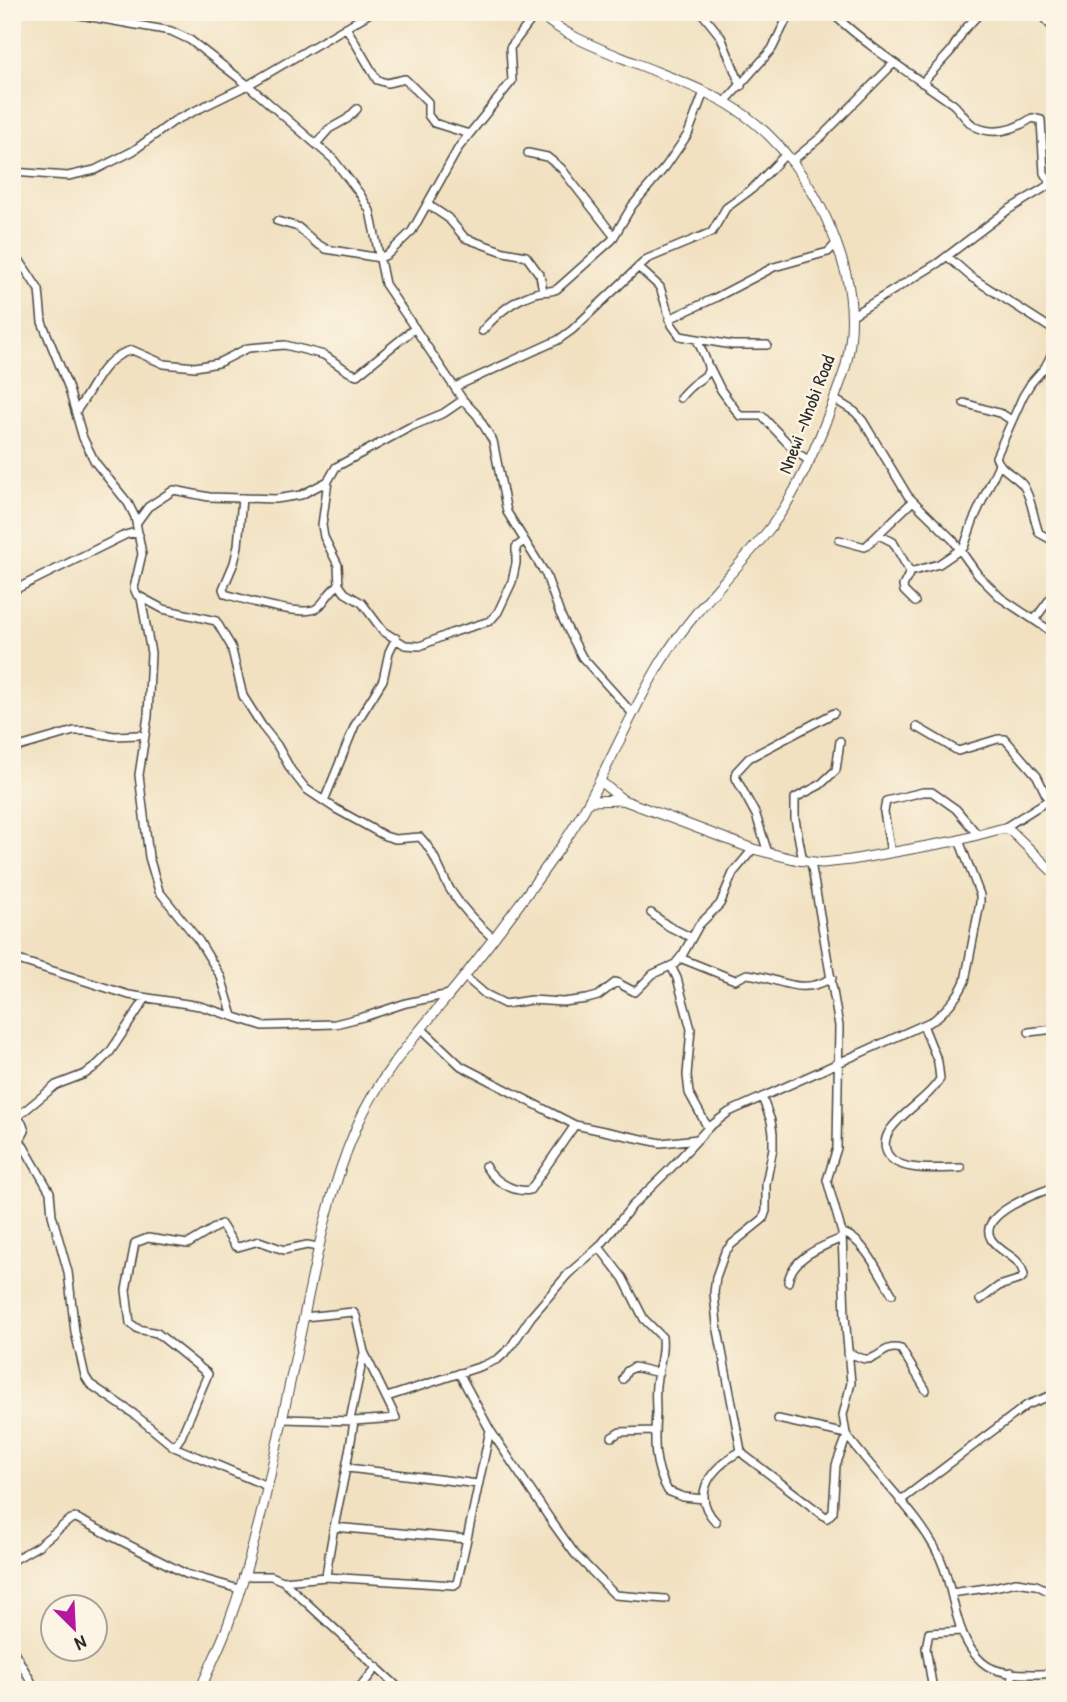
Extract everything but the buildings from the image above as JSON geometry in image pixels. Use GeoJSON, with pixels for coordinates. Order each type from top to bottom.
{"type":"FeatureCollection","features":[{"type":"Feature","properties":{"kind":"main road","name":"Nnewi -Nnobi Road"},"geometry":{"type":"LineString","coordinates":[[200,1690],[228,1625],[243,1576],[267,1486],[318,1247],[334,1189],[358,1124],[375,1091],[562,846],[601,782],[633,714],[679,634],[706,599],[765,535],[789,501],[810,461],[846,367],[851,316],[846,276],[817,200],[789,158],[754,121],[725,102],[573,37],[537,12]]}},
{"type":"Feature","properties":{"kind":"main road"},"geometry":{"type":"LineString","coordinates":[[601,782],[623,800],[753,849],[807,861],[849,860],[891,853],[1004,828],[1011,831],[1055,874]]}},
{"type":"Feature","properties":{"kind":"main road"},"geometry":{"type":"LineString","coordinates":[[590,801],[623,800]]}},
{"type":"Feature","properties":{"kind":"street"},"geometry":{"type":"LineString","coordinates":[[63,12],[171,31],[190,40],[248,85],[333,159],[370,211],[385,284],[493,441],[508,512],[546,575],[560,614],[582,657],[633,714]]}},
{"type":"Feature","properties":{"kind":"street"},"geometry":{"type":"LineString","coordinates":[[12,172],[68,176],[95,170],[132,151],[174,121],[248,85],[372,12]]}},
{"type":"Feature","properties":{"kind":"street"},"geometry":{"type":"LineString","coordinates":[[277,221],[298,227],[326,248],[380,258],[396,248],[412,231],[459,147],[512,81],[510,47],[537,12]]}},
{"type":"Feature","properties":{"kind":"street"},"geometry":{"type":"LineString","coordinates":[[701,12],[721,37],[741,86]]}},
{"type":"Feature","properties":{"kind":"street"},"geometry":{"type":"LineString","coordinates":[[725,102],[772,49],[790,12]]}},
{"type":"Feature","properties":{"kind":"street"},"geometry":{"type":"LineString","coordinates":[[922,83],[981,12]]}},
{"type":"Feature","properties":{"kind":"street"},"geometry":{"type":"LineString","coordinates":[[1016,12],[1042,16],[1055,30]]}},
{"type":"Feature","properties":{"kind":"street"},"geometry":{"type":"LineString","coordinates":[[833,13],[894,63],[956,106],[973,126],[1002,131],[1021,126],[1032,118],[1041,120],[1044,173],[1053,183],[1008,211],[947,256],[851,316]]}},
{"type":"Feature","properties":{"kind":"street"},"geometry":{"type":"LineString","coordinates":[[346,27],[377,80],[387,83],[405,79],[428,102],[428,115],[434,123],[469,134]]}},
{"type":"Feature","properties":{"kind":"street"},"geometry":{"type":"LineString","coordinates":[[455,387],[558,340],[647,259],[712,232],[726,208],[789,158],[821,138],[894,63]]}},
{"type":"Feature","properties":{"kind":"street"},"geometry":{"type":"LineString","coordinates":[[482,331],[508,305],[543,291],[552,292],[557,289],[614,236],[632,206],[666,166],[688,134],[704,92]]}},
{"type":"Feature","properties":{"kind":"street"},"geometry":{"type":"LineString","coordinates":[[316,144],[329,129],[347,119],[357,109]]}},
{"type":"Feature","properties":{"kind":"street"},"geometry":{"type":"LineString","coordinates":[[528,153],[547,157],[561,168],[614,236]]}},
{"type":"Feature","properties":{"kind":"street"},"geometry":{"type":"LineString","coordinates":[[427,204],[448,218],[465,238],[504,252],[526,256],[540,275],[543,291]]}},
{"type":"Feature","properties":{"kind":"street"},"geometry":{"type":"LineString","coordinates":[[669,319],[774,267],[828,253],[836,244]]}},
{"type":"Feature","properties":{"kind":"street"},"geometry":{"type":"LineString","coordinates":[[12,249],[15,260],[39,290],[42,322],[76,411],[83,438],[95,462],[128,503],[137,522],[142,554],[134,588],[141,598],[151,653],[148,716],[139,775],[149,857],[159,891],[199,941],[221,977],[233,1016]]}},
{"type":"Feature","properties":{"kind":"street"},"geometry":{"type":"LineString","coordinates":[[947,256],[987,288],[1055,331]]}},
{"type":"Feature","properties":{"kind":"street"},"geometry":{"type":"LineString","coordinates":[[638,267],[660,288],[669,319],[680,336],[732,345],[767,345]]}},
{"type":"Feature","properties":{"kind":"street"},"geometry":{"type":"LineString","coordinates":[[76,411],[105,366],[124,352],[137,351],[163,365],[195,367],[218,363],[248,348],[285,345],[324,355],[349,372],[357,374],[415,328]]}},
{"type":"Feature","properties":{"kind":"street"},"geometry":{"type":"LineString","coordinates":[[697,340],[721,390],[740,416],[762,416],[797,453],[810,461]]}},
{"type":"Feature","properties":{"kind":"street"},"geometry":{"type":"LineString","coordinates":[[1055,348],[1045,367],[1031,383],[1011,420],[996,457],[999,464],[1022,484],[1039,533],[1055,542]]}},
{"type":"Feature","properties":{"kind":"street"},"geometry":{"type":"LineString","coordinates":[[680,398],[695,382],[707,375],[710,368]]}},
{"type":"Feature","properties":{"kind":"street"},"geometry":{"type":"LineString","coordinates":[[834,399],[855,412],[863,421],[898,482],[961,551],[988,586],[1055,634]]}},
{"type":"Feature","properties":{"kind":"street"},"geometry":{"type":"LineString","coordinates":[[463,400],[444,413],[410,427],[336,467],[328,481],[322,525],[324,537],[338,565],[339,585],[345,593],[362,603],[378,627],[409,647],[420,646],[490,621],[498,612],[512,582],[516,547],[524,541]]}},
{"type":"Feature","properties":{"kind":"street"},"geometry":{"type":"LineString","coordinates":[[964,403],[1002,414],[1011,420]]}},
{"type":"Feature","properties":{"kind":"street"},"geometry":{"type":"LineString","coordinates":[[915,602],[906,594],[903,586],[910,572],[935,566],[961,551],[967,543],[972,521],[999,464]]}},
{"type":"Feature","properties":{"kind":"street"},"geometry":{"type":"LineString","coordinates":[[137,522],[148,507],[174,490],[209,497],[286,499],[301,495],[328,481]]}},
{"type":"Feature","properties":{"kind":"street"},"geometry":{"type":"LineString","coordinates":[[242,498],[238,545],[234,564],[223,589],[225,594],[289,610],[311,610],[317,608],[330,590],[339,585]]}},
{"type":"Feature","properties":{"kind":"street"},"geometry":{"type":"LineString","coordinates":[[839,540],[863,547],[913,501]]}},
{"type":"Feature","properties":{"kind":"street"},"geometry":{"type":"LineString","coordinates":[[12,591],[125,535],[139,535]]}},
{"type":"Feature","properties":{"kind":"street"},"geometry":{"type":"LineString","coordinates":[[879,535],[893,542],[910,572]]}},
{"type":"Feature","properties":{"kind":"street"},"geometry":{"type":"LineString","coordinates":[[1035,619],[1055,592]]}},
{"type":"Feature","properties":{"kind":"street"},"geometry":{"type":"LineString","coordinates":[[141,598],[163,609],[216,621],[231,646],[243,696],[297,779],[324,801],[385,836],[395,839],[420,837],[431,851],[452,892],[493,938]]}},
{"type":"Feature","properties":{"kind":"street"},"geometry":{"type":"LineString","coordinates":[[324,801],[355,725],[383,680],[389,652],[396,638]]}},
{"type":"Feature","properties":{"kind":"street"},"geometry":{"type":"LineString","coordinates":[[768,853],[763,831],[736,778],[736,772],[749,758],[834,713]]}},
{"type":"Feature","properties":{"kind":"street"},"geometry":{"type":"LineString","coordinates":[[917,727],[958,751],[1005,739],[1037,776],[1051,797],[1004,828]]}},
{"type":"Feature","properties":{"kind":"street"},"geometry":{"type":"LineString","coordinates":[[12,748],[74,731],[114,736],[139,735]]}},
{"type":"Feature","properties":{"kind":"street"},"geometry":{"type":"LineString","coordinates":[[840,741],[836,770],[820,785],[795,799],[795,819],[807,861],[832,978],[839,1026],[836,1148],[827,1180],[842,1236],[851,1383],[843,1415],[847,1435],[900,1501],[939,1556],[962,1631],[981,1662],[1001,1672],[1055,1674]]}},
{"type":"Feature","properties":{"kind":"street"},"geometry":{"type":"LineString","coordinates":[[891,853],[884,812],[886,801],[923,792],[932,792],[956,809],[977,834]]}},
{"type":"Feature","properties":{"kind":"street"},"geometry":{"type":"LineString","coordinates":[[387,1397],[498,1359],[510,1348],[551,1292],[599,1247],[632,1206],[708,1128],[729,1112],[923,1025],[941,1014],[965,981],[980,895],[959,840]]}},
{"type":"Feature","properties":{"kind":"street"},"geometry":{"type":"LineString","coordinates":[[464,976],[485,995],[499,1003],[531,1000],[563,1002],[598,996],[616,982],[635,992],[653,974],[671,966],[680,958],[707,915],[720,904],[733,873],[753,849]]}},
{"type":"Feature","properties":{"kind":"street"},"geometry":{"type":"LineString","coordinates":[[651,913],[668,926],[692,938]]}},
{"type":"Feature","properties":{"kind":"street"},"geometry":{"type":"LineString","coordinates":[[12,958],[103,988],[200,1006],[263,1026],[335,1024],[406,1003],[450,994]]}},
{"type":"Feature","properties":{"kind":"street"},"geometry":{"type":"LineString","coordinates":[[680,958],[735,981],[747,974],[780,984],[808,987],[822,984],[832,978]]}},
{"type":"Feature","properties":{"kind":"street"},"geometry":{"type":"LineString","coordinates":[[671,966],[691,1029],[687,1074],[689,1093],[708,1128]]}},
{"type":"Feature","properties":{"kind":"street"},"geometry":{"type":"LineString","coordinates":[[12,1145],[20,1140],[24,1131],[15,1115],[56,1085],[85,1074],[96,1066],[110,1052],[146,998]]}},
{"type":"Feature","properties":{"kind":"street"},"geometry":{"type":"LineString","coordinates":[[923,1025],[938,1062],[940,1079],[890,1130],[885,1144],[886,1151],[890,1159],[905,1167],[961,1168]]}},
{"type":"Feature","properties":{"kind":"street"},"geometry":{"type":"LineString","coordinates":[[422,1029],[461,1066],[575,1125],[661,1143],[699,1139]]}},
{"type":"Feature","properties":{"kind":"street"},"geometry":{"type":"LineString","coordinates":[[1029,1032],[1055,1030]]}},
{"type":"Feature","properties":{"kind":"street"},"geometry":{"type":"LineString","coordinates":[[762,1097],[773,1133],[766,1184],[766,1211],[763,1219],[725,1252],[716,1277],[714,1293],[717,1325],[741,1451],[827,1518],[833,1512],[836,1465],[847,1435]]}},
{"type":"Feature","properties":{"kind":"street"},"geometry":{"type":"LineString","coordinates":[[485,1166],[491,1176],[499,1181],[518,1190],[530,1190],[575,1125]]}},
{"type":"Feature","properties":{"kind":"street"},"geometry":{"type":"LineString","coordinates":[[20,1140],[50,1192],[52,1215],[68,1272],[72,1313],[89,1384],[134,1414],[174,1447],[267,1486]]}},
{"type":"Feature","properties":{"kind":"street"},"geometry":{"type":"LineString","coordinates":[[980,1300],[999,1286],[1021,1279],[1024,1275],[1022,1265],[991,1238],[989,1231],[992,1224],[1007,1207],[1020,1199],[1055,1187]]}},
{"type":"Feature","properties":{"kind":"street"},"geometry":{"type":"LineString","coordinates":[[174,1447],[181,1437],[208,1374],[158,1333],[138,1329],[130,1323],[126,1290],[135,1243],[148,1238],[188,1244],[221,1224],[238,1247],[259,1241],[284,1250],[307,1245],[318,1247]]}},
{"type":"Feature","properties":{"kind":"street"},"geometry":{"type":"LineString","coordinates":[[788,1282],[790,1272],[802,1259],[842,1236],[855,1239],[862,1247],[892,1294]]}},
{"type":"Feature","properties":{"kind":"street"},"geometry":{"type":"LineString","coordinates":[[599,1247],[623,1278],[644,1319],[661,1334],[663,1345],[653,1431],[654,1454],[661,1480],[668,1492],[704,1499]]}},
{"type":"Feature","properties":{"kind":"street"},"geometry":{"type":"LineString","coordinates":[[282,1419],[394,1419],[396,1416],[364,1352],[353,1312],[304,1317]]}},
{"type":"Feature","properties":{"kind":"street"},"geometry":{"type":"LineString","coordinates":[[848,1353],[866,1359],[889,1348],[901,1349],[926,1390]]}},
{"type":"Feature","properties":{"kind":"street"},"geometry":{"type":"LineString","coordinates":[[326,1577],[348,1468],[352,1420],[364,1352]]}},
{"type":"Feature","properties":{"kind":"street"},"geometry":{"type":"LineString","coordinates":[[623,1379],[627,1371],[634,1367],[659,1373]]}},
{"type":"Feature","properties":{"kind":"street"},"geometry":{"type":"LineString","coordinates":[[459,1373],[490,1430],[575,1553],[615,1595],[665,1599]]}},
{"type":"Feature","properties":{"kind":"street"},"geometry":{"type":"LineString","coordinates":[[900,1501],[1027,1405],[1055,1394]]}},
{"type":"Feature","properties":{"kind":"street"},"geometry":{"type":"LineString","coordinates":[[778,1419],[847,1435]]}},
{"type":"Feature","properties":{"kind":"street"},"geometry":{"type":"LineString","coordinates":[[284,1581],[326,1577],[454,1585],[457,1583],[490,1430]]}},
{"type":"Feature","properties":{"kind":"street"},"geometry":{"type":"LineString","coordinates":[[612,1437],[620,1432],[653,1431]]}},
{"type":"Feature","properties":{"kind":"street"},"geometry":{"type":"LineString","coordinates":[[716,1522],[707,1512],[704,1499],[709,1478],[715,1469],[741,1451]]}},
{"type":"Feature","properties":{"kind":"street"},"geometry":{"type":"LineString","coordinates":[[348,1468],[478,1484]]}},
{"type":"Feature","properties":{"kind":"street"},"geometry":{"type":"LineString","coordinates":[[12,1561],[76,1518],[186,1574],[239,1588]]}},
{"type":"Feature","properties":{"kind":"street"},"geometry":{"type":"LineString","coordinates":[[334,1527],[467,1539]]}},
{"type":"Feature","properties":{"kind":"street"},"geometry":{"type":"LineString","coordinates":[[243,1576],[271,1576],[284,1581],[401,1690]]}},
{"type":"Feature","properties":{"kind":"street"},"geometry":{"type":"LineString","coordinates":[[951,1593],[1016,1582],[1036,1585],[1055,1594]]}},
{"type":"Feature","properties":{"kind":"street"},"geometry":{"type":"LineString","coordinates":[[933,1690],[926,1648],[929,1633],[962,1631]]}},
{"type":"Feature","properties":{"kind":"street"},"geometry":{"type":"LineString","coordinates":[[12,1648],[36,1690]]}},
{"type":"Feature","properties":{"kind":"street"},"geometry":{"type":"LineString","coordinates":[[358,1690],[377,1667]]}},
{"type":"Feature","properties":{"kind":"street"},"geometry":{"type":"LineString","coordinates":[[1011,1672],[1014,1690]]}}]}
